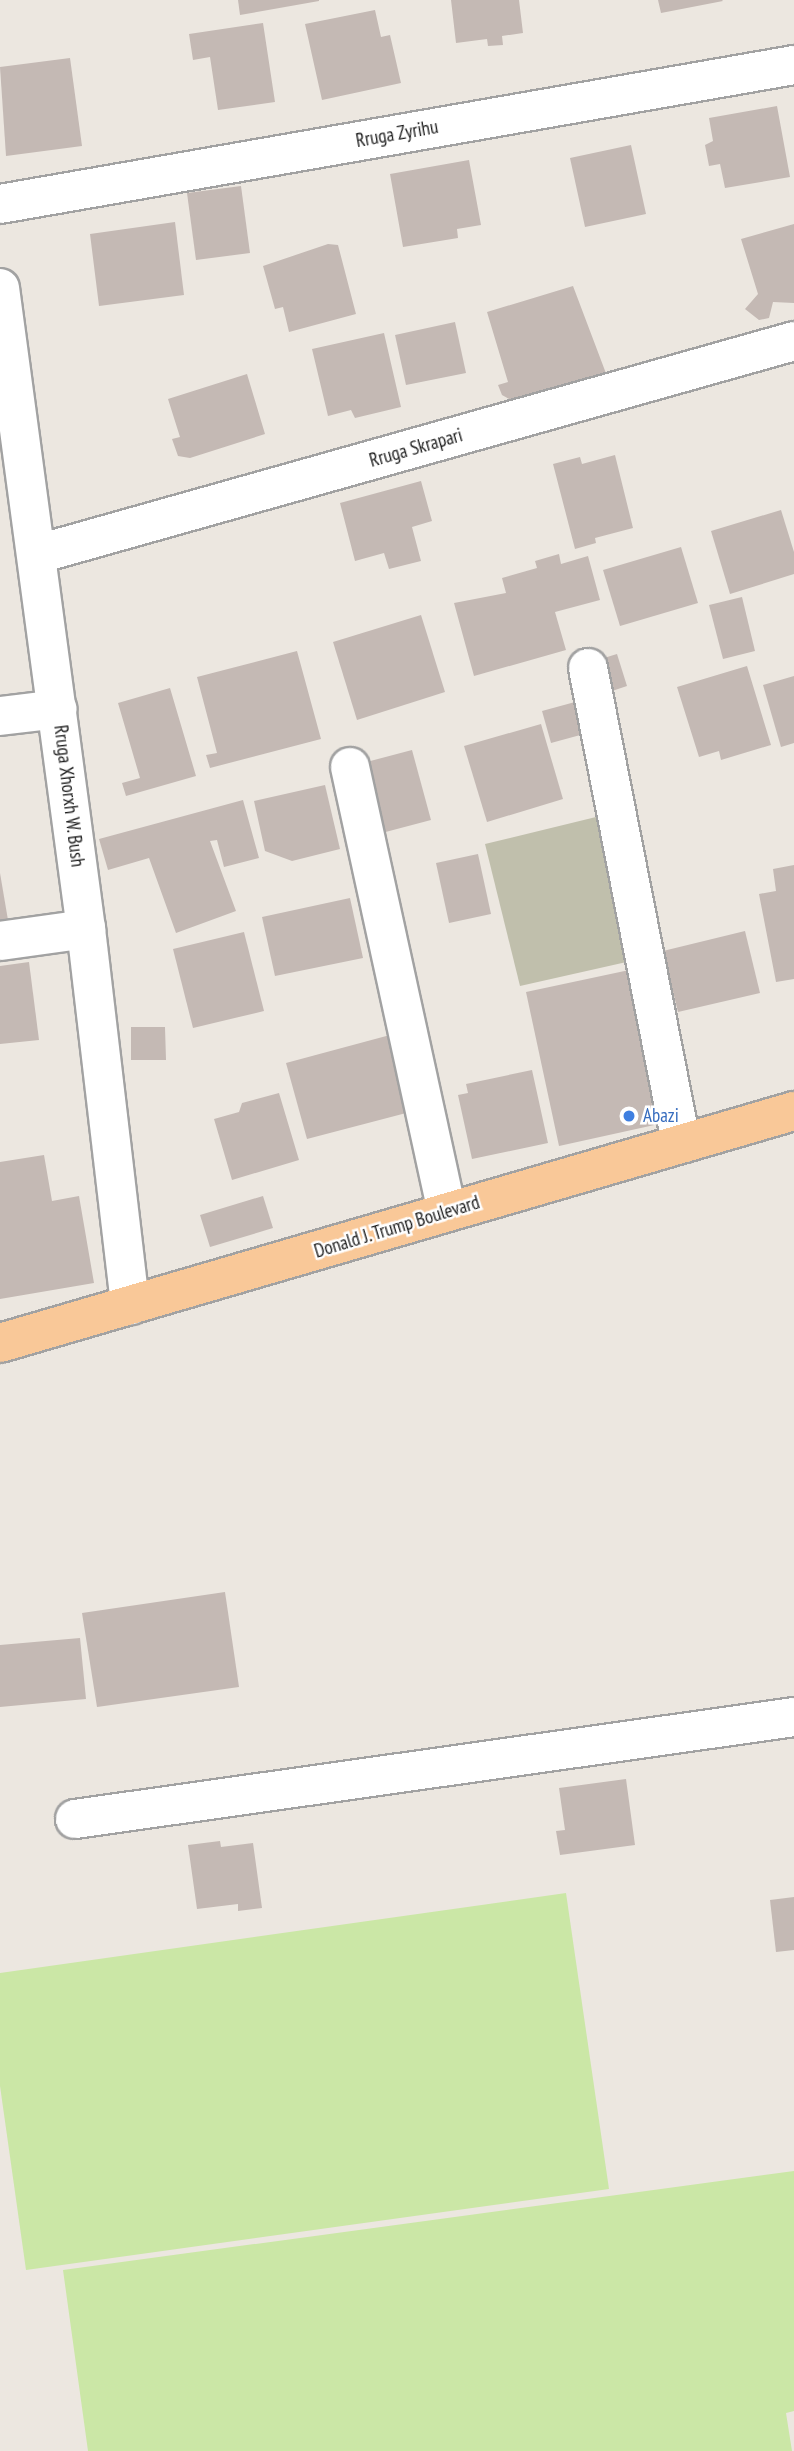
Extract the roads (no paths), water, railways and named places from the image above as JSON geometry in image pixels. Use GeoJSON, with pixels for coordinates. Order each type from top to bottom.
{"type":"FeatureCollection","features":[{"type":"Feature","properties":{"kind":"main road","name":"Donald J. Trump Boulevard"},"geometry":{"type":"LineString","coordinates":[[0,1343],[794,1111]]}},
{"type":"Feature","properties":{"kind":"street","name":"Rruga Zyrihu"},"geometry":{"type":"LineString","coordinates":[[0,204],[794,65]]}},
{"type":"Feature","properties":{"kind":"street","name":"Rruga Xhorxh W. Bush"},"geometry":{"type":"LineString","coordinates":[[0,288],[24,532],[58,709],[130,1305]]}},
{"type":"Feature","properties":{"kind":"street","name":"Rruga Skrapari"},"geometry":{"type":"LineString","coordinates":[[24,532],[794,341]]}},
{"type":"Feature","properties":{"kind":"street"},"geometry":{"type":"LineString","coordinates":[[588,668],[681,1144]]}},
{"type":"Feature","properties":{"kind":"street"},"geometry":{"type":"LineString","coordinates":[[0,716],[58,709]]}},
{"type":"Feature","properties":{"kind":"street"},"geometry":{"type":"LineString","coordinates":[[350,767],[447,1212]]}},
{"type":"Feature","properties":{"kind":"street"},"geometry":{"type":"LineString","coordinates":[[0,941],[86,929]]}},
{"type":"Feature","properties":{"kind":"street"},"geometry":{"type":"LineString","coordinates":[[75,1819],[794,1717]]}},
{"type":"Feature","properties":{"kind":"place","name":"Abazi"},"geometry":{"type":"Point","coordinates":[629,1116]}}]}
